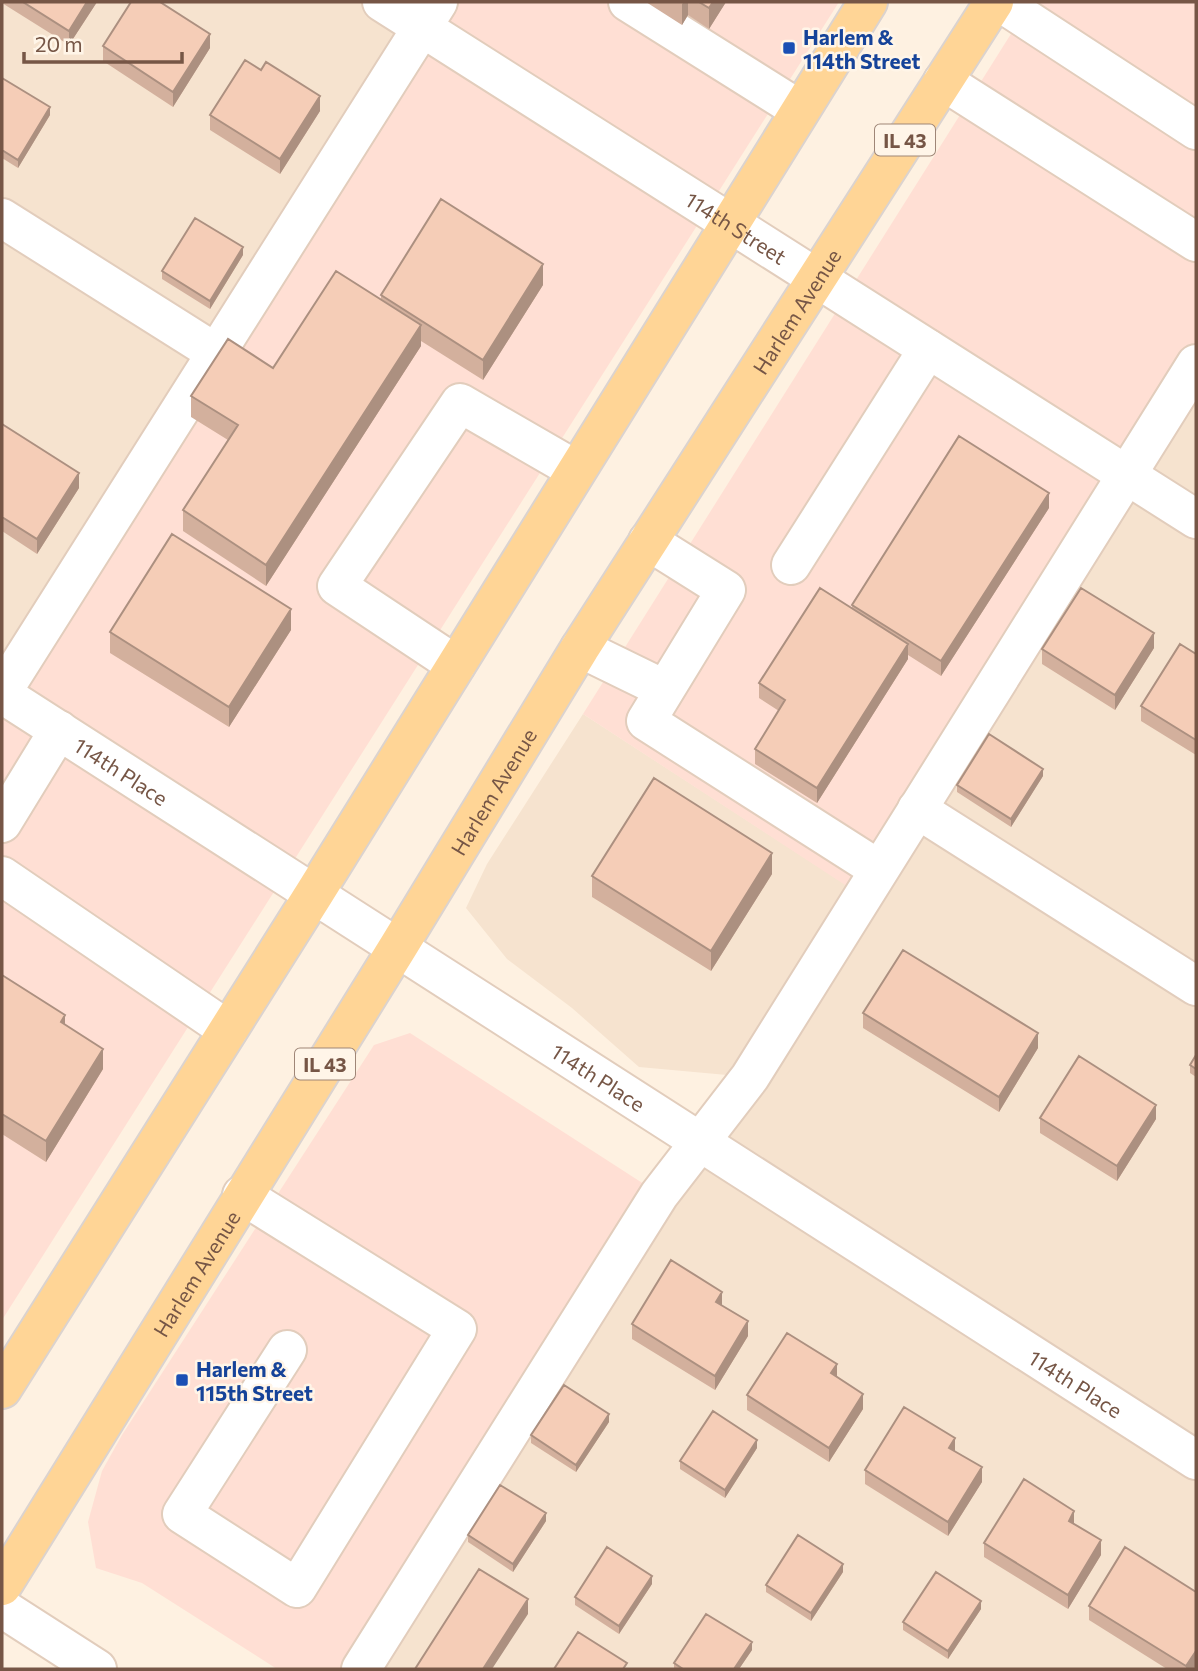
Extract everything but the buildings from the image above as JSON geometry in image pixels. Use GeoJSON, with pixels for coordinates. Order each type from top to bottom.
{"type":"FeatureCollection","features":[{"type":"Feature","properties":{"kind":"main road"},"geometry":{"type":"LineString","coordinates":[[2,1389],[314,894],[868,2]]}},
{"type":"Feature","properties":{"kind":"main road","name":"Harlem Avenue"},"geometry":{"type":"LineString","coordinates":[[2,1586],[580,648],[994,2]]}},
{"type":"Feature","properties":{"kind":"street","name":"114th Street"},"geometry":{"type":"LineString","coordinates":[[382,2],[430,15],[729,223],[1196,519]]}},
{"type":"Feature","properties":{"kind":"street"},"geometry":{"type":"LineString","coordinates":[[628,2],[800,110]]}},
{"type":"Feature","properties":{"kind":"street"},"geometry":{"type":"LineString","coordinates":[[1000,2],[1196,130]]}},
{"type":"Feature","properties":{"kind":"street"},"geometry":{"type":"LineString","coordinates":[[2,693],[430,15]]}},
{"type":"Feature","properties":{"kind":"street"},"geometry":{"type":"LineString","coordinates":[[943,81],[1196,242]]}},
{"type":"Feature","properties":{"kind":"street"},"geometry":{"type":"LineString","coordinates":[[2,218],[216,353]]}},
{"type":"Feature","properties":{"kind":"street"},"geometry":{"type":"LineString","coordinates":[[792,565],[928,349]]}},
{"type":"Feature","properties":{"kind":"street"},"geometry":{"type":"LineString","coordinates":[[361,1669],[659,1195],[750,1077],[1196,364]]}},
{"type":"Feature","properties":{"kind":"street"},"geometry":{"type":"LineString","coordinates":[[456,665],[337,586],[460,403],[576,470]]}},
{"type":"Feature","properties":{"kind":"street"},"geometry":{"type":"LineString","coordinates":[[648,541],[726,590],[646,720],[878,869]]}},
{"type":"Feature","properties":{"kind":"street"},"geometry":{"type":"LineString","coordinates":[[580,648],[664,690]]}},
{"type":"Feature","properties":{"kind":"street","name":"114th Place"},"geometry":{"type":"LineString","coordinates":[[2,693],[1196,1460]]}},
{"type":"Feature","properties":{"kind":"street"},"geometry":{"type":"LineString","coordinates":[[2,823],[59,730]]}},
{"type":"Feature","properties":{"kind":"street"},"geometry":{"type":"LineString","coordinates":[[917,808],[1196,986]]}},
{"type":"Feature","properties":{"kind":"street"},"geometry":{"type":"LineString","coordinates":[[2,876],[228,1030]]}},
{"type":"Feature","properties":{"kind":"street"},"geometry":{"type":"LineString","coordinates":[[242,1195],[457,1329],[297,1588],[183,1514],[287,1350]]}},
{"type":"Feature","properties":{"kind":"street"},"geometry":{"type":"LineString","coordinates":[[2,1608],[97,1669]]}},
{"type":"Feature","properties":{"kind":"shaded area"},"geometry":{"type":"Polygon","coordinates":[[[2,2],[438,2],[2,692],[2,2]]]}},
{"type":"Feature","properties":{"kind":"shaded area"},"geometry":{"type":"Polygon","coordinates":[[[438,2],[839,2],[2,1320],[2,692],[438,2]]]}},
{"type":"Feature","properties":{"kind":"shaded area"},"geometry":{"type":"Polygon","coordinates":[[[1031,2],[1196,2],[1196,364],[862,896],[583,714],[1031,2]]]}},
{"type":"Feature","properties":{"kind":"shaded area"},"geometry":{"type":"Polygon","coordinates":[[[1196,364],[1196,1669],[341,1669],[474,1462],[749,1077],[639,1067],[572,1008],[507,959],[466,908],[487,864],[583,714],[862,895],[1196,364]]]}},
{"type":"Feature","properties":{"kind":"shaded area"},"geometry":{"type":"Polygon","coordinates":[[[410,1033],[647,1186],[341,1669],[277,1669],[142,1583],[96,1568],[88,1522],[102,1471],[122,1435],[374,1045],[410,1033]]]}},
{"type":"Feature","properties":{"kind":"place","name":"Harlem & 114th Street"},"geometry":{"type":"Point","coordinates":[789,48]}},
{"type":"Feature","properties":{"kind":"place","name":"Harlem & 115th Street"},"geometry":{"type":"Point","coordinates":[182,1380]}}]}
